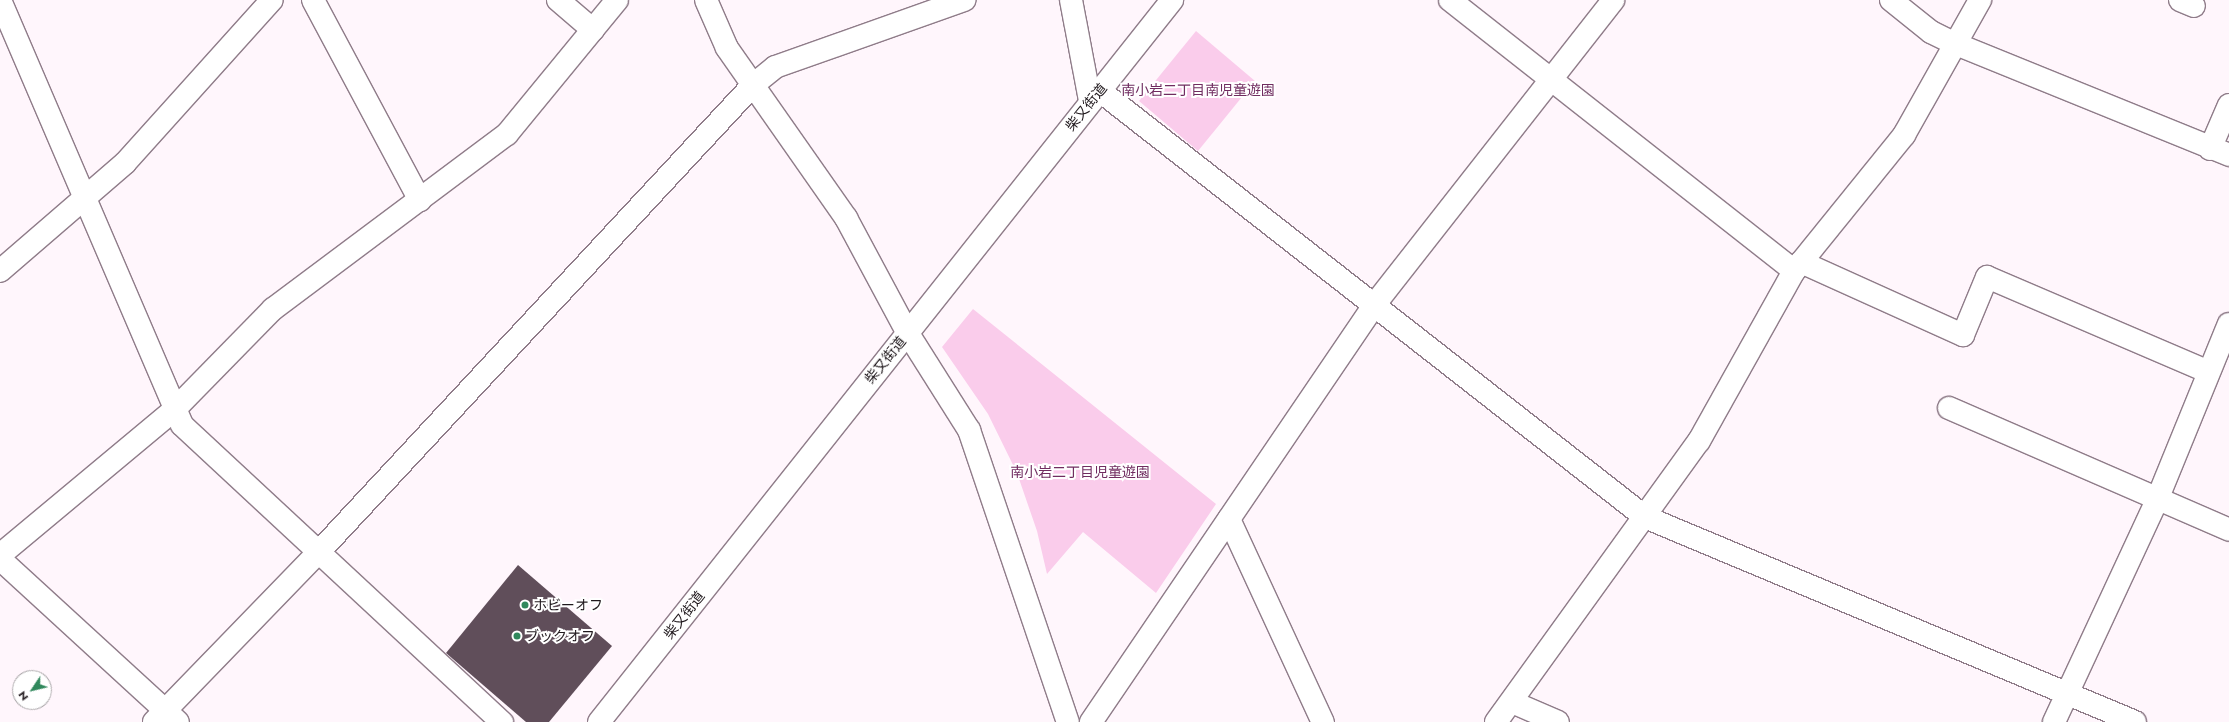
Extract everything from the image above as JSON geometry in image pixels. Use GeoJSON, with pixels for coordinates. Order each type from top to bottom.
{"type":"FeatureCollection","features":[{"type":"Feature","properties":{"kind":"street"},"geometry":{"type":"LineString","coordinates":[[0,0],[182,425],[318,554],[502,722]]}},
{"type":"Feature","properties":{"kind":"street"},"geometry":{"type":"LineString","coordinates":[[0,271],[85,200],[125,163],[272,0]]}},
{"type":"Feature","properties":{"kind":"street"},"geometry":{"type":"LineString","coordinates":[[313,0],[420,200]]}},
{"type":"Feature","properties":{"kind":"street"},"geometry":{"type":"LineString","coordinates":[[558,0],[593,30]]}},
{"type":"Feature","properties":{"kind":"street"},"geometry":{"type":"LineString","coordinates":[[0,555],[175,410],[273,309],[507,134],[617,0]]}},
{"type":"Feature","properties":{"kind":"street"},"geometry":{"type":"LineString","coordinates":[[706,0],[727,48],[846,218],[907,332],[969,430],[1068,722]]}},
{"type":"Feature","properties":{"kind":"street"},"geometry":{"type":"LineString","coordinates":[[0,559],[166,718],[753,86],[775,67],[964,0]]}},
{"type":"Feature","properties":{"kind":"street"},"geometry":{"type":"LineString","coordinates":[[1071,0],[1094,96],[1374,304],[1645,517],[2135,722]]}},
{"type":"Feature","properties":{"kind":"street","name":"柴又街道"},"geometry":{"type":"LineString","coordinates":[[599,722],[1094,96],[1172,0]]}},
{"type":"Feature","properties":{"kind":"street"},"geometry":{"type":"LineString","coordinates":[[1450,0],[1549,78],[1797,266],[1963,335],[1987,277],[2209,372]]}},
{"type":"Feature","properties":{"kind":"street"},"geometry":{"type":"LineString","coordinates":[[1091,722],[1374,304],[1549,78],[1613,0]]}},
{"type":"Feature","properties":{"kind":"street"},"geometry":{"type":"LineString","coordinates":[[1891,0],[1931,32],[1956,44],[2220,152],[2229,105]]}},
{"type":"Feature","properties":{"kind":"street"},"geometry":{"type":"LineString","coordinates":[[1496,722],[1645,517],[1698,441],[1797,266],[1904,135],[1980,0]]}},
{"type":"Feature","properties":{"kind":"street"},"geometry":{"type":"LineString","coordinates":[[2054,722],[2066,693],[2157,500],[2229,324]]}},
{"type":"Feature","properties":{"kind":"street"},"geometry":{"type":"LineString","coordinates":[[1949,408],[2157,500],[2229,530]]}},
{"type":"Feature","properties":{"kind":"street"},"geometry":{"type":"LineString","coordinates":[[1229,519],[1323,722]]}},
{"type":"Feature","properties":{"kind":"street"},"geometry":{"type":"LineString","coordinates":[[1512,702],[1558,722]]}},
{"type":"Feature","properties":{"kind":"green space","name":"南小岩二丁目南児童遊園"},"geometry":{"type":"Polygon","coordinates":[[[1196,31],[1255,81],[1198,151],[1139,101],[1196,31]]]}},
{"type":"Feature","properties":{"kind":"green space","name":"南小岩二丁目児童遊園"},"geometry":{"type":"Polygon","coordinates":[[[973,309],[1216,504],[1156,593],[1083,532],[1047,574],[1037,531],[1017,473],[988,414],[942,347],[973,309]]]}},
{"type":"Feature","properties":{"kind":"building","name":"ホビーオフ"},"geometry":{"type":"Polygon","coordinates":[[[518,565],[612,646],[549,722],[526,722],[446,653],[518,565]]]}},
{"type":"Feature","properties":{"kind":"place","name":"ホビーオフ"},"geometry":{"type":"Point","coordinates":[525,605]}},
{"type":"Feature","properties":{"kind":"place","name":"ブックオフ"},"geometry":{"type":"Point","coordinates":[517,636]}}]}
